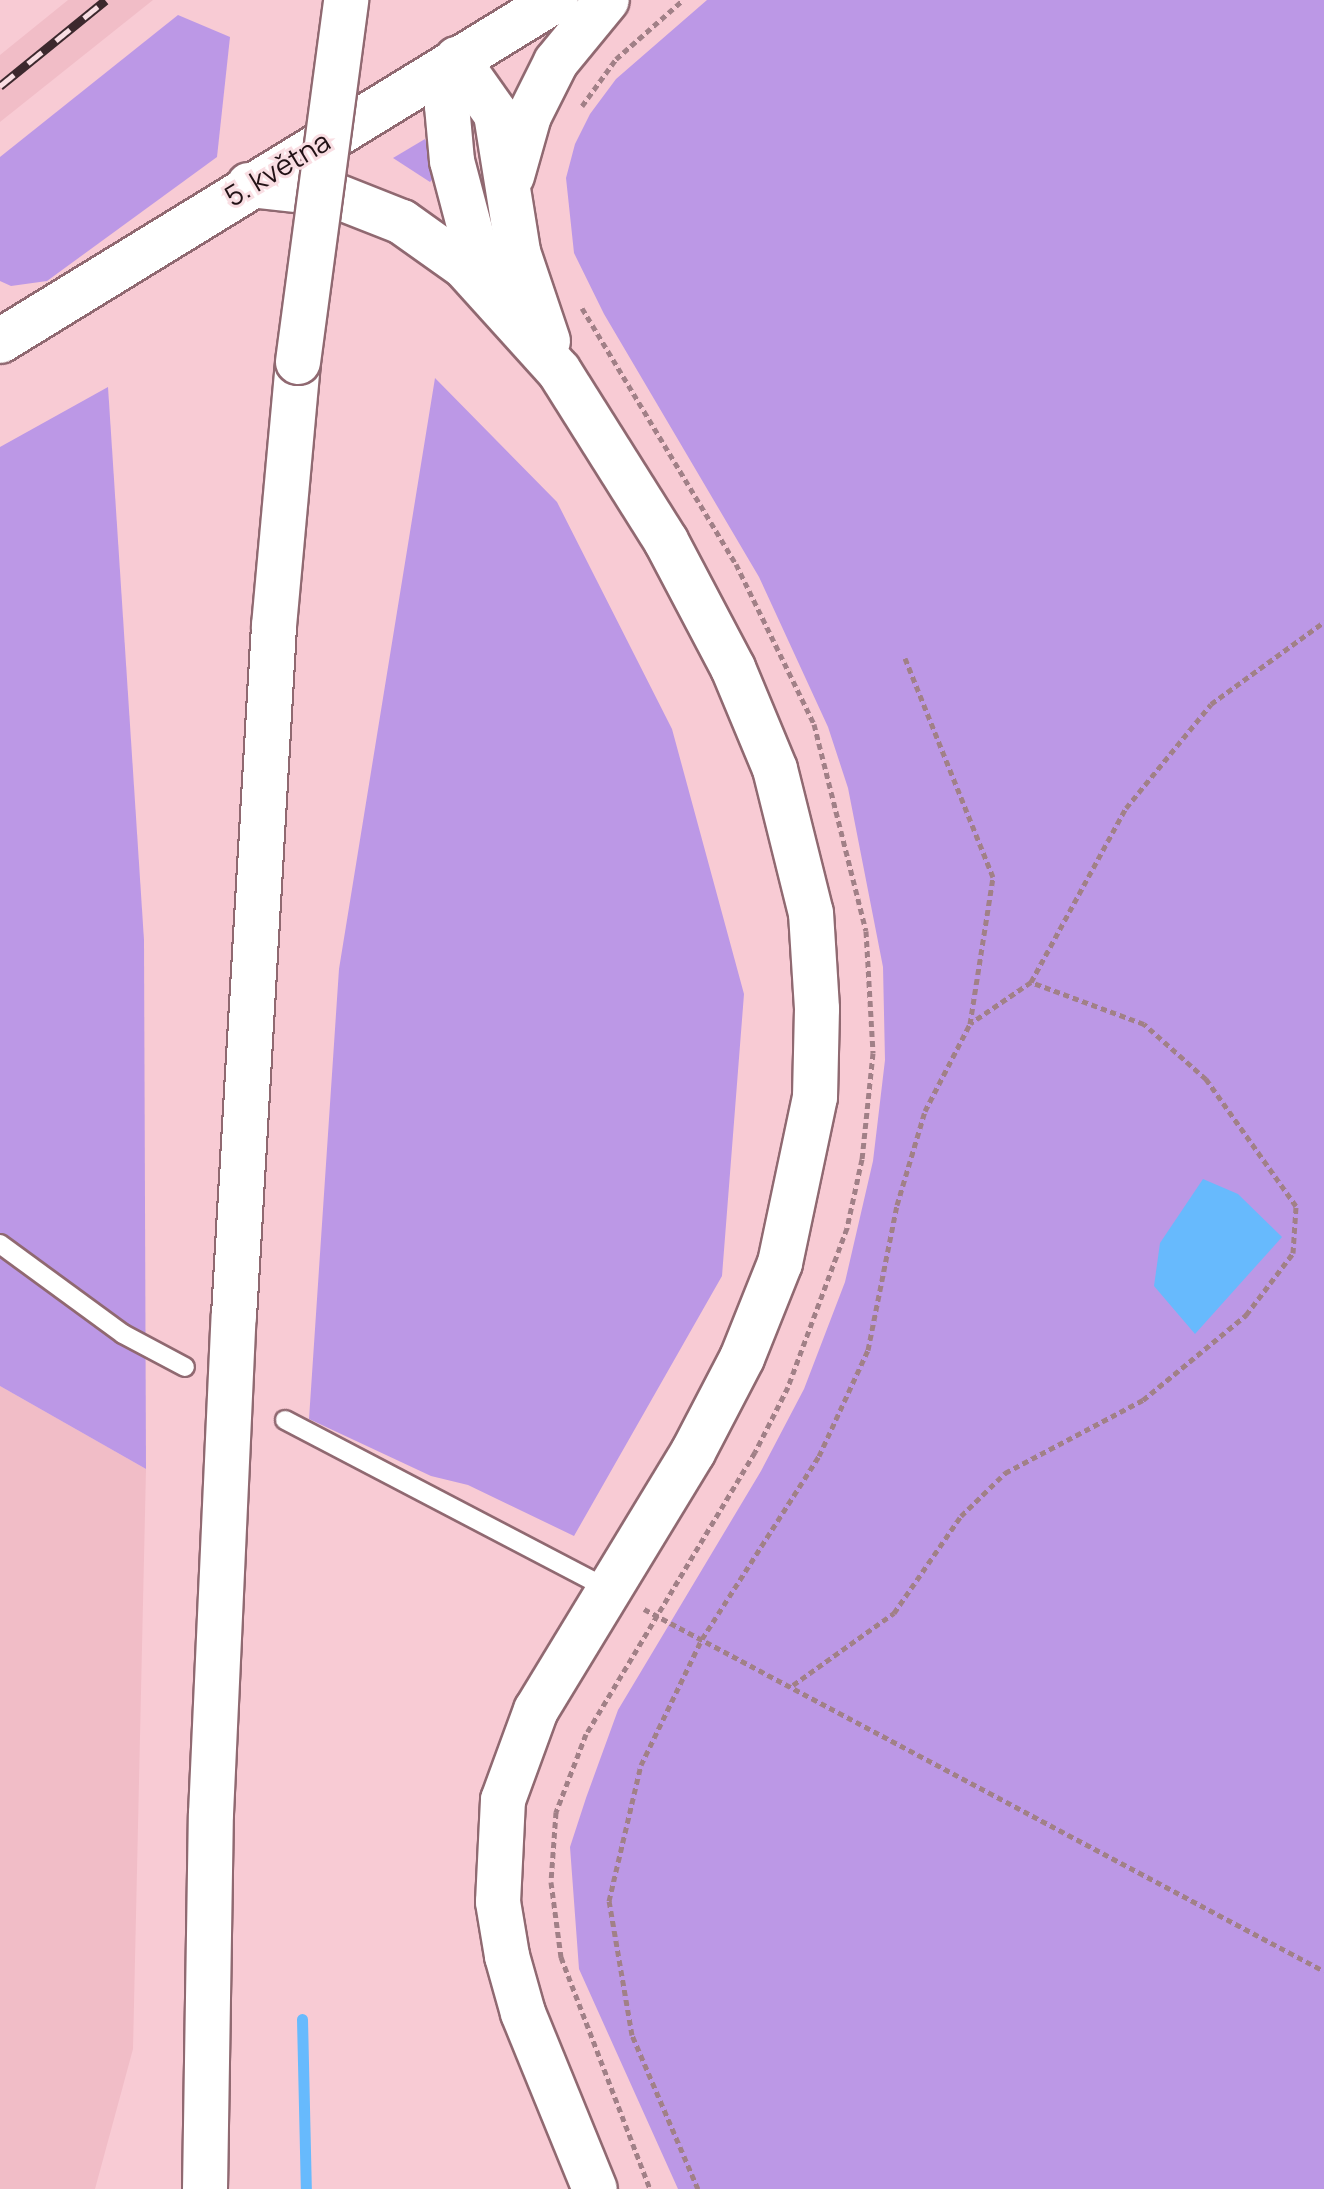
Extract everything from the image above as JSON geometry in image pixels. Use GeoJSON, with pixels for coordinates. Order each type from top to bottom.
{"type":"FeatureCollection","features":[{"type":"Feature","properties":{"kind":"street"},"geometry":{"type":"LineString","coordinates":[[205,2189],[211,1814],[234,1316],[274,626],[298,362],[346,0]]}},
{"type":"Feature","properties":{"kind":"street","name":"5. května"},"geometry":{"type":"LineString","coordinates":[[0,341],[249,185],[556,0]]}},
{"type":"Feature","properties":{"kind":"street"},"geometry":{"type":"LineString","coordinates":[[507,194],[519,143],[539,93],[563,52],[607,0]]}},
{"type":"Feature","properties":{"kind":"street"},"geometry":{"type":"LineString","coordinates":[[457,59],[496,114],[507,194],[527,286],[559,371]]}},
{"type":"Feature","properties":{"kind":"street"},"geometry":{"type":"LineString","coordinates":[[457,59],[447,106],[452,161],[474,244],[505,308]]}},
{"type":"Feature","properties":{"kind":"street"},"geometry":{"type":"LineString","coordinates":[[249,185],[304,189],[368,205],[428,239],[505,308],[559,371],[666,541],[756,720],[803,872],[817,1009],[808,1144],[767,1299],[693,1452],[608,1589],[522,1741],[503,1800],[497,1875],[501,1930],[514,1984],[595,2189]]}},
{"type":"Feature","properties":{"kind":"lane"},"geometry":{"type":"LineString","coordinates":[[0,1244],[123,1334],[185,1367]]}},
{"type":"Feature","properties":{"kind":"lane"},"geometry":{"type":"LineString","coordinates":[[285,1420],[608,1589]]}},
{"type":"Feature","properties":{"kind":"path"},"geometry":{"type":"LineString","coordinates":[[970,1024],[1031,982],[1135,796],[1211,704],[1324,622]]}},
{"type":"Feature","properties":{"kind":"path"},"geometry":{"type":"LineString","coordinates":[[698,2189],[632,2035],[609,1901],[641,1765],[702,1639],[819,1456],[868,1350],[897,1205],[925,1111],[970,1024],[993,877],[905,658]]}},
{"type":"Feature","properties":{"kind":"path"},"geometry":{"type":"LineString","coordinates":[[793,1685],[894,1613],[961,1516],[1005,1473],[1143,1400],[1246,1315],[1293,1253],[1296,1206],[1206,1079],[1144,1024],[1031,982]]}},
{"type":"Feature","properties":{"kind":"path"},"geometry":{"type":"LineString","coordinates":[[608,1589],[1324,1971]]}},
{"type":"Feature","properties":{"kind":"path"},"geometry":{"type":"LineString","coordinates":[[650,2189],[570,1990],[555,1924],[551,1854],[556,1812],[574,1758],[655,1614]]}},
{"type":"Feature","properties":{"kind":"shaded area"},"geometry":{"type":"Polygon","coordinates":[[[68,0],[153,0],[0,122],[0,55],[68,0]]]}},
{"type":"Feature","properties":{"kind":"shaded area"},"geometry":{"type":"Polygon","coordinates":[[[707,0],[1324,0],[1324,2189],[678,2189],[579,1969],[570,1847],[586,1798],[618,1710],[761,1471],[804,1389],[845,1282],[873,1161],[885,1060],[883,967],[848,788],[828,727],[759,577],[604,314],[574,253],[566,178],[575,144],[590,114],[616,79],[707,0]]]}},
{"type":"Feature","properties":{"kind":"shaded area"},"geometry":{"type":"Polygon","coordinates":[[[178,15],[230,37],[217,157],[47,281],[11,286],[0,281],[0,157],[178,15]]]}},
{"type":"Feature","properties":{"kind":"shaded area"},"geometry":{"type":"Polygon","coordinates":[[[425,139],[439,173],[430,182],[393,158],[425,139]]]}},
{"type":"Feature","properties":{"kind":"shaded area"},"geometry":{"type":"Polygon","coordinates":[[[435,378],[557,502],[672,729],[744,994],[722,1276],[574,1536],[468,1485],[431,1476],[309,1419],[339,969],[435,378]]]}},
{"type":"Feature","properties":{"kind":"shaded area"},"geometry":{"type":"Polygon","coordinates":[[[108,387],[144,940],[146,1469],[0,1386],[0,447],[108,387]]]}},
{"type":"Feature","properties":{"kind":"shaded area"},"geometry":{"type":"Polygon","coordinates":[[[0,1386],[146,1469],[133,2049],[95,2189],[0,2189],[0,1386]]]}},
{"type":"Feature","properties":{"kind":"water"},"geometry":{"type":"Polygon","coordinates":[[[1203,1179],[1238,1194],[1282,1237],[1195,1334],[1154,1286],[1160,1243],[1203,1179]]]}},
{"type":"Feature","properties":{"kind":"waterway"},"geometry":{"type":"LineString","coordinates":[[302,2019],[306,2189]]}},
{"type":"Feature","properties":{"kind":"railway"},"geometry":{"type":"LineString","coordinates":[[0,86],[106,0]]}}]}
